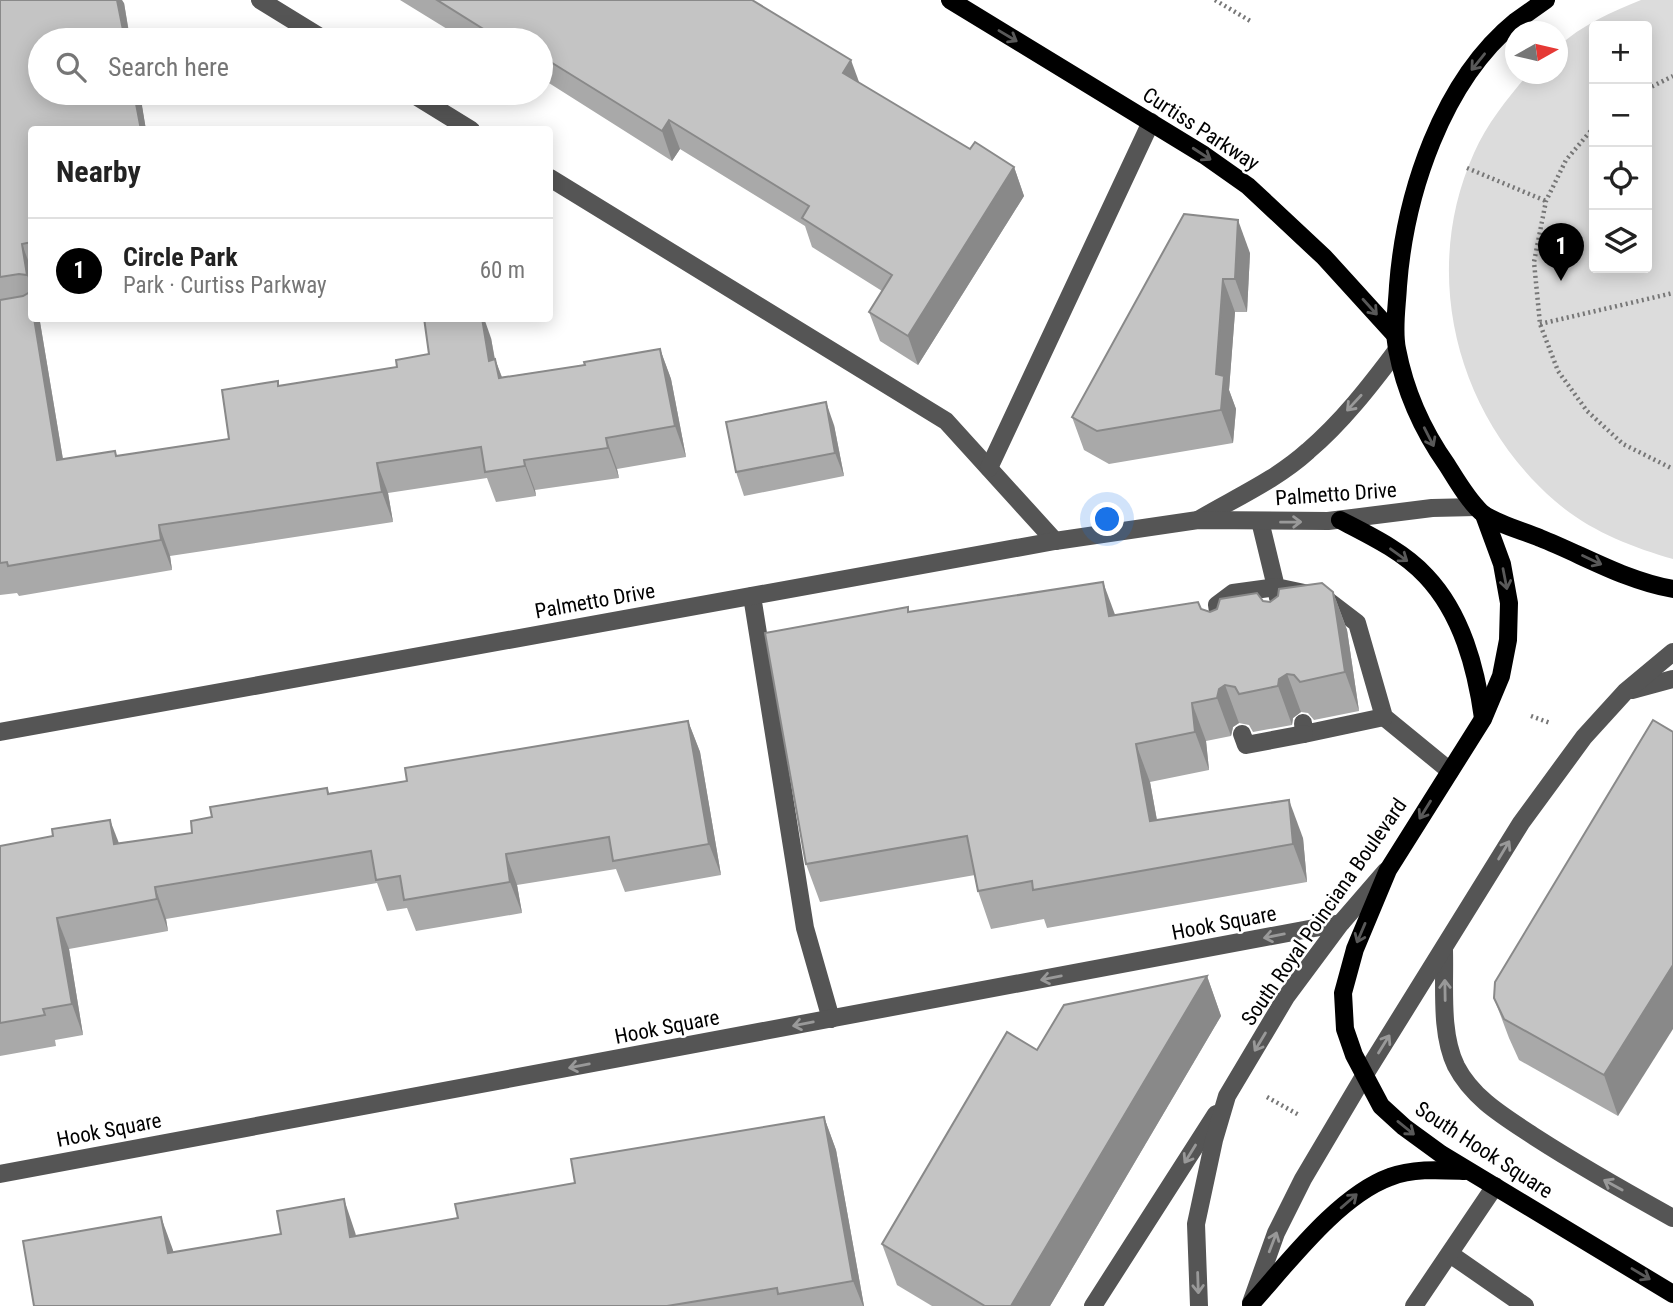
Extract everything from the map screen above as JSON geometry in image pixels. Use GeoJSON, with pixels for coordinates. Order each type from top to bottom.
{"type":"FeatureCollection","features":[{"type":"Feature","properties":{"kind":"main road","name":"Curtiss Parkway"},"geometry":{"type":"LineString","coordinates":[[950,0],[1204,155],[1248,186],[1324,257],[1396,343]]}},
{"type":"Feature","properties":{"kind":"main road"},"geometry":{"type":"LineString","coordinates":[[1396,343],[1400,259],[1412,197],[1427,152],[1453,96],[1480,59],[1514,23],[1546,0]]}},
{"type":"Feature","properties":{"kind":"main road","name":"South Royal Poinciana Boulevard"},"geometry":{"type":"LineString","coordinates":[[1388,870],[1483,719],[1501,676],[1508,640],[1509,603],[1502,564],[1480,511],[1433,445],[1412,401],[1396,343]]}},
{"type":"Feature","properties":{"kind":"main road"},"geometry":{"type":"LineString","coordinates":[[1480,511],[1615,571],[1673,589]]}},
{"type":"Feature","properties":{"kind":"main road"},"geometry":{"type":"LineString","coordinates":[[1340,520],[1399,554],[1426,576],[1451,610],[1478,680],[1483,719]]}},
{"type":"Feature","properties":{"kind":"main road","name":"South Hook Square"},"geometry":{"type":"LineString","coordinates":[[1388,870],[1355,949],[1343,993],[1345,1029],[1364,1076],[1381,1106],[1404,1127],[1470,1172],[1673,1294]]}},
{"type":"Feature","properties":{"kind":"main road"},"geometry":{"type":"LineString","coordinates":[[1251,1305],[1331,1217],[1360,1192],[1391,1176],[1433,1170],[1470,1172]]}},
{"type":"Feature","properties":{"kind":"street"},"geometry":{"type":"LineString","coordinates":[[260,0],[306,28]]}},
{"type":"Feature","properties":{"kind":"street"},"geometry":{"type":"LineString","coordinates":[[430,105],[465,126]]}},
{"type":"Feature","properties":{"kind":"street"},"geometry":{"type":"LineString","coordinates":[[989,468],[1151,122]]}},
{"type":"Feature","properties":{"kind":"street"},"geometry":{"type":"LineString","coordinates":[[553,180],[946,421],[1055,541]]}},
{"type":"Feature","properties":{"kind":"street","name":"Palmetto Drive"},"geometry":{"type":"LineString","coordinates":[[1198,520],[1279,473],[1308,452],[1370,386],[1396,343]]}},
{"type":"Feature","properties":{"kind":"street","name":"Palmetto Drive"},"geometry":{"type":"LineString","coordinates":[[0,732],[1055,541],[1198,520],[1340,520],[1432,508],[1480,511]]}},
{"type":"Feature","properties":{"kind":"street"},"geometry":{"type":"LineString","coordinates":[[1260,521],[1281,619]]}},
{"type":"Feature","properties":{"kind":"street"},"geometry":{"type":"LineString","coordinates":[[1223,639],[1217,605],[1233,593],[1276,587],[1323,597],[1357,623],[1384,717],[1450,771]]}},
{"type":"Feature","properties":{"kind":"street"},"geometry":{"type":"LineString","coordinates":[[752,596],[805,928],[831,1019]]}},
{"type":"Feature","properties":{"kind":"street"},"geometry":{"type":"LineString","coordinates":[[1251,1305],[1282,1222],[1303,1179],[1521,823],[1584,737],[1625,692],[1673,652]]}},
{"type":"Feature","properties":{"kind":"street"},"geometry":{"type":"LineString","coordinates":[[1625,692],[1673,679]]}},
{"type":"Feature","properties":{"kind":"street"},"geometry":{"type":"LineString","coordinates":[[1242,734],[1247,745],[1303,729],[1384,717]]}},
{"type":"Feature","properties":{"kind":"street","name":"South Royal Poinciana Boulevard"},"geometry":{"type":"LineString","coordinates":[[1199,1306],[1196,1224],[1214,1139],[1227,1096],[1286,998],[1341,923],[1388,870]]}},
{"type":"Feature","properties":{"kind":"street","name":"Hook Square"},"geometry":{"type":"LineString","coordinates":[[0,1174],[1341,923]]}},
{"type":"Feature","properties":{"kind":"street","name":"South Hook Square"},"geometry":{"type":"LineString","coordinates":[[1444,950],[1447,1036],[1456,1066],[1473,1090],[1493,1109],[1576,1164],[1673,1218]]}},
{"type":"Feature","properties":{"kind":"street"},"geometry":{"type":"LineString","coordinates":[[1093,1306],[1227,1096]]}},
{"type":"Feature","properties":{"kind":"street"},"geometry":{"type":"LineString","coordinates":[[1414,1306],[1495,1186]]}},
{"type":"Feature","properties":{"kind":"street"},"geometry":{"type":"LineString","coordinates":[[1450,1254],[1525,1306]]}},
{"type":"Feature","properties":{"kind":"path"},"geometry":{"type":"LineString","coordinates":[[1215,0],[1252,22]]}},
{"type":"Feature","properties":{"kind":"path"},"geometry":{"type":"LineString","coordinates":[[1652,87],[1673,77]]}},
{"type":"Feature","properties":{"kind":"path"},"geometry":{"type":"LineString","coordinates":[[1589,133],[1566,160],[1546,201],[1534,262],[1540,324],[1558,371],[1587,411],[1623,444],[1673,469]]}},
{"type":"Feature","properties":{"kind":"path"},"geometry":{"type":"LineString","coordinates":[[1467,168],[1546,201]]}},
{"type":"Feature","properties":{"kind":"path"},"geometry":{"type":"LineString","coordinates":[[1540,324],[1673,293]]}},
{"type":"Feature","properties":{"kind":"path"},"geometry":{"type":"LineString","coordinates":[[1266,1096],[1300,1116]]}},
{"type":"Feature","properties":{"kind":"shaded area"},"geometry":{"type":"Polygon","coordinates":[[[1641,0],[1673,0],[1673,559],[1626,543],[1581,521],[1555,501],[1521,466],[1493,427],[1472,385],[1457,340],[1450,293],[1450,246],[1458,199],[1474,153],[1485,131],[1520,84],[1568,84],[1568,38],[1589,25],[1589,273],[1652,273],[1652,21],[1596,21],[1641,0]]]}},
{"type":"Feature","properties":{"kind":"building"},"geometry":{"type":"Polygon","coordinates":[[[0,0],[117,0],[123,28],[28,28],[28,105],[136,105],[140,126],[28,126],[28,243],[22,244],[27,275],[0,277],[0,0]]]}},
{"type":"Feature","properties":{"kind":"building"},"geometry":{"type":"Polygon","coordinates":[[[437,0],[752,0],[851,60],[843,73],[970,149],[975,142],[1014,167],[908,336],[869,312],[892,275],[802,218],[809,206],[669,120],[662,131],[553,63],[553,28],[482,28],[437,0]]]}},
{"type":"Feature","properties":{"kind":"building"},"geometry":{"type":"Polygon","coordinates":[[[1184,214],[1238,220],[1235,279],[1223,279],[1216,374],[1224,376],[1221,410],[1097,431],[1072,417],[1184,214]]]}},
{"type":"Feature","properties":{"kind":"building"},"geometry":{"type":"Polygon","coordinates":[[[28,293],[28,322],[35,322],[57,460],[115,451],[116,456],[229,439],[222,390],[278,381],[278,386],[397,367],[396,360],[429,354],[425,322],[483,322],[489,361],[495,359],[499,378],[585,365],[584,362],[660,349],[675,426],[606,438],[608,448],[524,460],[525,466],[485,472],[481,447],[377,463],[382,492],[159,525],[161,540],[8,566],[7,562],[0,563],[0,300],[28,293]]]}},
{"type":"Feature","properties":{"kind":"building"},"geometry":{"type":"Polygon","coordinates":[[[826,402],[835,453],[736,472],[726,422],[826,402]]]}},
{"type":"Feature","properties":{"kind":"building"},"geometry":{"type":"Polygon","coordinates":[[[1103,582],[1109,616],[1198,602],[1201,609],[1210,612],[1217,609],[1220,599],[1257,593],[1263,601],[1270,602],[1278,596],[1279,589],[1322,583],[1333,592],[1345,672],[1300,682],[1294,675],[1287,674],[1279,679],[1278,686],[1239,694],[1235,687],[1225,685],[1219,689],[1217,698],[1192,703],[1195,732],[1136,744],[1150,821],[1289,800],[1293,844],[1033,890],[1032,881],[978,891],[967,836],[806,864],[765,633],[908,607],[908,612],[1103,582]]]}},
{"type":"Feature","properties":{"kind":"building"},"geometry":{"type":"Polygon","coordinates":[[[1653,720],[1673,732],[1673,965],[1604,1075],[1504,1019],[1494,998],[1495,982],[1653,720]]]}},
{"type":"Feature","properties":{"kind":"building"},"geometry":{"type":"Polygon","coordinates":[[[688,721],[709,844],[613,861],[609,837],[506,854],[510,882],[404,900],[400,876],[376,880],[371,851],[155,887],[157,899],[57,918],[72,1004],[43,1009],[45,1015],[0,1023],[0,846],[53,836],[52,829],[110,820],[114,844],[192,833],[191,821],[212,817],[210,807],[327,788],[328,794],[407,781],[405,768],[688,721]]]}},
{"type":"Feature","properties":{"kind":"building"},"geometry":{"type":"Polygon","coordinates":[[[1207,976],[1011,1306],[985,1306],[882,1244],[1007,1032],[1037,1050],[1064,1005],[1207,976]]]}},
{"type":"Feature","properties":{"kind":"building"},"geometry":{"type":"Polygon","coordinates":[[[824,1117],[853,1281],[778,1294],[777,1288],[667,1306],[34,1306],[23,1241],[161,1217],[168,1253],[281,1234],[277,1211],[344,1199],[350,1237],[458,1218],[455,1204],[575,1183],[571,1159],[824,1117]]]}},
{"type":"Feature","properties":{"kind":"place","name":"Circle Park"},"geometry":{"type":"Point","coordinates":[1561,281]}}]}
